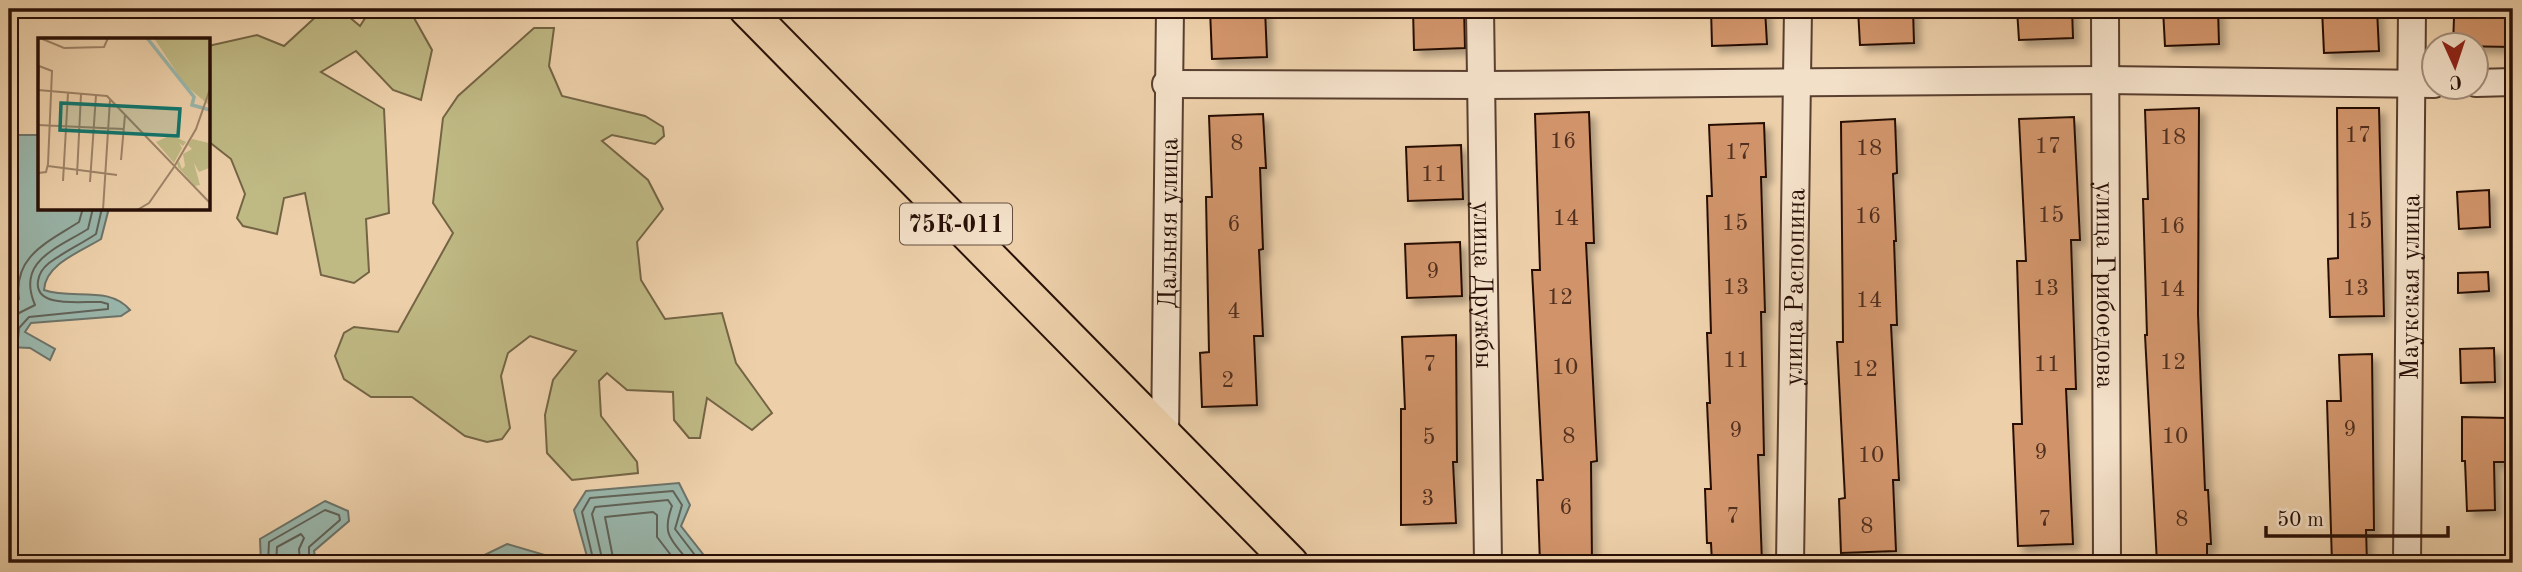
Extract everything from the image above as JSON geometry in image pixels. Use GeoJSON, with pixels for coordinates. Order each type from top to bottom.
{"type":"FeatureCollection","features":[{"type":"Feature","properties":{"kind":"main road","name":"75К-011"},"geometry":{"type":"LineString","coordinates":[[746,9],[1166,438]]}},
{"type":"Feature","properties":{"kind":"main road"},"geometry":{"type":"LineString","coordinates":[[1166,438],[1292,563]]}},
{"type":"Feature","properties":{"kind":"street","name":"Дальняя улица"},"geometry":{"type":"LineString","coordinates":[[1166,438],[1166,84],[1170,9]]}},
{"type":"Feature","properties":{"kind":"street","name":"улица Дружбы"},"geometry":{"type":"LineString","coordinates":[[1480,9],[1488,563]]}},
{"type":"Feature","properties":{"kind":"street","name":"улица Распопина"},"geometry":{"type":"LineString","coordinates":[[1790,563],[1798,9]]}},
{"type":"Feature","properties":{"kind":"street","name":"улица Грибоедова"},"geometry":{"type":"LineString","coordinates":[[2105,9],[2107,563]]}},
{"type":"Feature","properties":{"kind":"street","name":"Маукская улица"},"geometry":{"type":"LineString","coordinates":[[2412,9],[2420,64]]}},
{"type":"Feature","properties":{"kind":"street"},"geometry":{"type":"LineString","coordinates":[[1166,84],[1482,85],[2105,80],[2420,85]]}},
{"type":"Feature","properties":{"kind":"street"},"geometry":{"type":"LineString","coordinates":[[2490,83],[2513,82]]}},
{"type":"Feature","properties":{"kind":"street","name":"Маукская улица"},"geometry":{"type":"LineString","coordinates":[[2407,563],[2422,102]]}},
{"type":"Feature","properties":{"kind":"shaded area"},"geometry":{"type":"Polygon","coordinates":[[[124,9],[180,9],[169,18],[139,18],[124,9]]]}},
{"type":"Feature","properties":{"kind":"shaded area"},"geometry":{"type":"Polygon","coordinates":[[[371,9],[409,9],[432,50],[421,100],[393,90],[356,51],[321,72],[384,109],[389,213],[366,219],[369,272],[354,283],[321,275],[305,193],[284,198],[277,234],[243,226],[237,218],[245,194],[231,159],[210,143],[210,46],[257,35],[284,46],[321,12],[342,11],[360,26],[371,9]]]}},
{"type":"Feature","properties":{"kind":"shaded area"},"geometry":{"type":"Polygon","coordinates":[[[534,28],[554,28],[549,66],[562,96],[645,116],[663,127],[664,136],[655,144],[612,135],[602,141],[648,180],[663,209],[637,242],[641,280],[665,319],[722,313],[736,363],[772,413],[752,430],[707,398],[700,438],[689,438],[674,420],[673,392],[627,390],[607,373],[599,381],[601,416],[637,462],[638,473],[572,480],[547,453],[545,415],[553,380],[576,351],[530,336],[508,353],[501,376],[510,428],[502,439],[487,442],[465,436],[412,397],[371,397],[344,379],[335,356],[344,333],[354,327],[398,332],[453,233],[433,203],[443,118],[458,96],[534,28]]]}},
{"type":"Feature","properties":{"kind":"water"},"geometry":{"type":"Polygon","coordinates":[[[9,135],[38,135],[38,210],[108,210],[101,239],[57,266],[46,281],[44,290],[101,295],[121,302],[130,310],[121,316],[31,323],[25,332],[55,349],[50,360],[30,348],[9,347],[9,135]]]}},
{"type":"Feature","properties":{"kind":"water"},"geometry":{"type":"Polygon","coordinates":[[[679,483],[690,505],[681,526],[710,563],[581,563],[588,560],[574,510],[586,491],[679,483]]]}},
{"type":"Feature","properties":{"kind":"water"},"geometry":{"type":"Polygon","coordinates":[[[325,501],[348,511],[349,521],[314,551],[316,563],[261,563],[260,539],[325,501]]]}},
{"type":"Feature","properties":{"kind":"water"},"geometry":{"type":"Polygon","coordinates":[[[507,544],[572,563],[468,563],[507,544]]]}},
{"type":"Feature","properties":{"kind":"building"},"geometry":{"type":"Polygon","coordinates":[[[1210,9],[1265,9],[1267,57],[1212,59],[1210,9]]]}},
{"type":"Feature","properties":{"kind":"building"},"geometry":{"type":"Polygon","coordinates":[[[1413,9],[1464,9],[1465,48],[1414,50],[1413,9]]]}},
{"type":"Feature","properties":{"kind":"building"},"geometry":{"type":"Polygon","coordinates":[[[1711,9],[1765,9],[1767,44],[1712,46],[1711,9]]]}},
{"type":"Feature","properties":{"kind":"building"},"geometry":{"type":"Polygon","coordinates":[[[1858,9],[1913,9],[1914,43],[1860,45],[1858,9]]]}},
{"type":"Feature","properties":{"kind":"building"},"geometry":{"type":"Polygon","coordinates":[[[2017,9],[2072,9],[2073,38],[2019,40],[2017,9]]]}},
{"type":"Feature","properties":{"kind":"building"},"geometry":{"type":"Polygon","coordinates":[[[2163,9],[2218,9],[2219,44],[2165,46],[2163,9]]]}},
{"type":"Feature","properties":{"kind":"building"},"geometry":{"type":"Polygon","coordinates":[[[2322,9],[2377,9],[2379,51],[2324,53],[2322,9]]]}},
{"type":"Feature","properties":{"kind":"building"},"geometry":{"type":"Polygon","coordinates":[[[2454,18],[2513,18],[2513,47],[2490,47],[2490,32],[2454,32],[2454,18]]]}},
{"type":"Feature","properties":{"kind":"building"},"geometry":{"type":"Polygon","coordinates":[[[2199,108],[2198,314],[2205,490],[2208,490],[2211,544],[2207,544],[2207,563],[2157,563],[2145,335],[2143,199],[2148,199],[2145,110],[2199,108]]]}},
{"type":"Feature","properties":{"kind":"building"},"geometry":{"type":"Polygon","coordinates":[[[2337,108],[2379,108],[2384,316],[2330,317],[2328,259],[2338,258],[2337,108]]]}},
{"type":"Feature","properties":{"kind":"building"},"geometry":{"type":"Polygon","coordinates":[[[1589,112],[1594,243],[1586,243],[1597,461],[1591,462],[1592,563],[1540,563],[1537,480],[1543,480],[1532,270],[1540,270],[1535,114],[1589,112]]]}},
{"type":"Feature","properties":{"kind":"building"},"geometry":{"type":"Polygon","coordinates":[[[1263,114],[1266,168],[1260,168],[1263,249],[1259,250],[1263,336],[1254,336],[1257,405],[1202,407],[1200,353],[1209,352],[1206,197],[1212,197],[1209,116],[1263,114]]]}},
{"type":"Feature","properties":{"kind":"building"},"geometry":{"type":"Polygon","coordinates":[[[2074,117],[2080,240],[2071,240],[2076,389],[2066,389],[2073,544],[2018,546],[2013,424],[2022,424],[2017,261],[2026,261],[2019,119],[2074,117]]]}},
{"type":"Feature","properties":{"kind":"building"},"geometry":{"type":"Polygon","coordinates":[[[1895,119],[1897,173],[1893,174],[1897,325],[1891,325],[1899,480],[1893,480],[1896,551],[1841,553],[1839,499],[1845,498],[1837,342],[1843,342],[1841,122],[1895,119]]]}},
{"type":"Feature","properties":{"kind":"building"},"geometry":{"type":"Polygon","coordinates":[[[1764,123],[1766,177],[1761,177],[1765,312],[1761,312],[1764,455],[1758,455],[1762,563],[1712,563],[1711,543],[1707,543],[1705,489],[1711,489],[1707,403],[1710,403],[1707,333],[1711,333],[1707,196],[1712,196],[1709,125],[1764,123]]]}},
{"type":"Feature","properties":{"kind":"building"},"geometry":{"type":"Polygon","coordinates":[[[1461,145],[1463,199],[1408,201],[1406,147],[1461,145]]]}},
{"type":"Feature","properties":{"kind":"building"},"geometry":{"type":"Polygon","coordinates":[[[2489,190],[2490,227],[2459,229],[2457,192],[2489,190]]]}},
{"type":"Feature","properties":{"kind":"building"},"geometry":{"type":"Polygon","coordinates":[[[1460,242],[1462,296],[1407,298],[1405,244],[1460,242]]]}},
{"type":"Feature","properties":{"kind":"building"},"geometry":{"type":"Polygon","coordinates":[[[2488,272],[2489,291],[2458,293],[2458,273],[2488,272]]]}},
{"type":"Feature","properties":{"kind":"building"},"geometry":{"type":"Polygon","coordinates":[[[1456,335],[1457,462],[1453,462],[1456,523],[1401,525],[1401,409],[1405,409],[1402,337],[1456,335]]]}},
{"type":"Feature","properties":{"kind":"building"},"geometry":{"type":"Polygon","coordinates":[[[2494,348],[2495,382],[2461,383],[2460,349],[2494,348]]]}},
{"type":"Feature","properties":{"kind":"building"},"geometry":{"type":"Polygon","coordinates":[[[2372,354],[2374,530],[2366,530],[2367,563],[2332,563],[2327,401],[2341,401],[2339,355],[2372,354]]]}},
{"type":"Feature","properties":{"kind":"building"},"geometry":{"type":"Polygon","coordinates":[[[2462,417],[2507,418],[2506,462],[2494,462],[2495,510],[2467,511],[2465,461],[2462,461],[2462,417]]]}}]}
